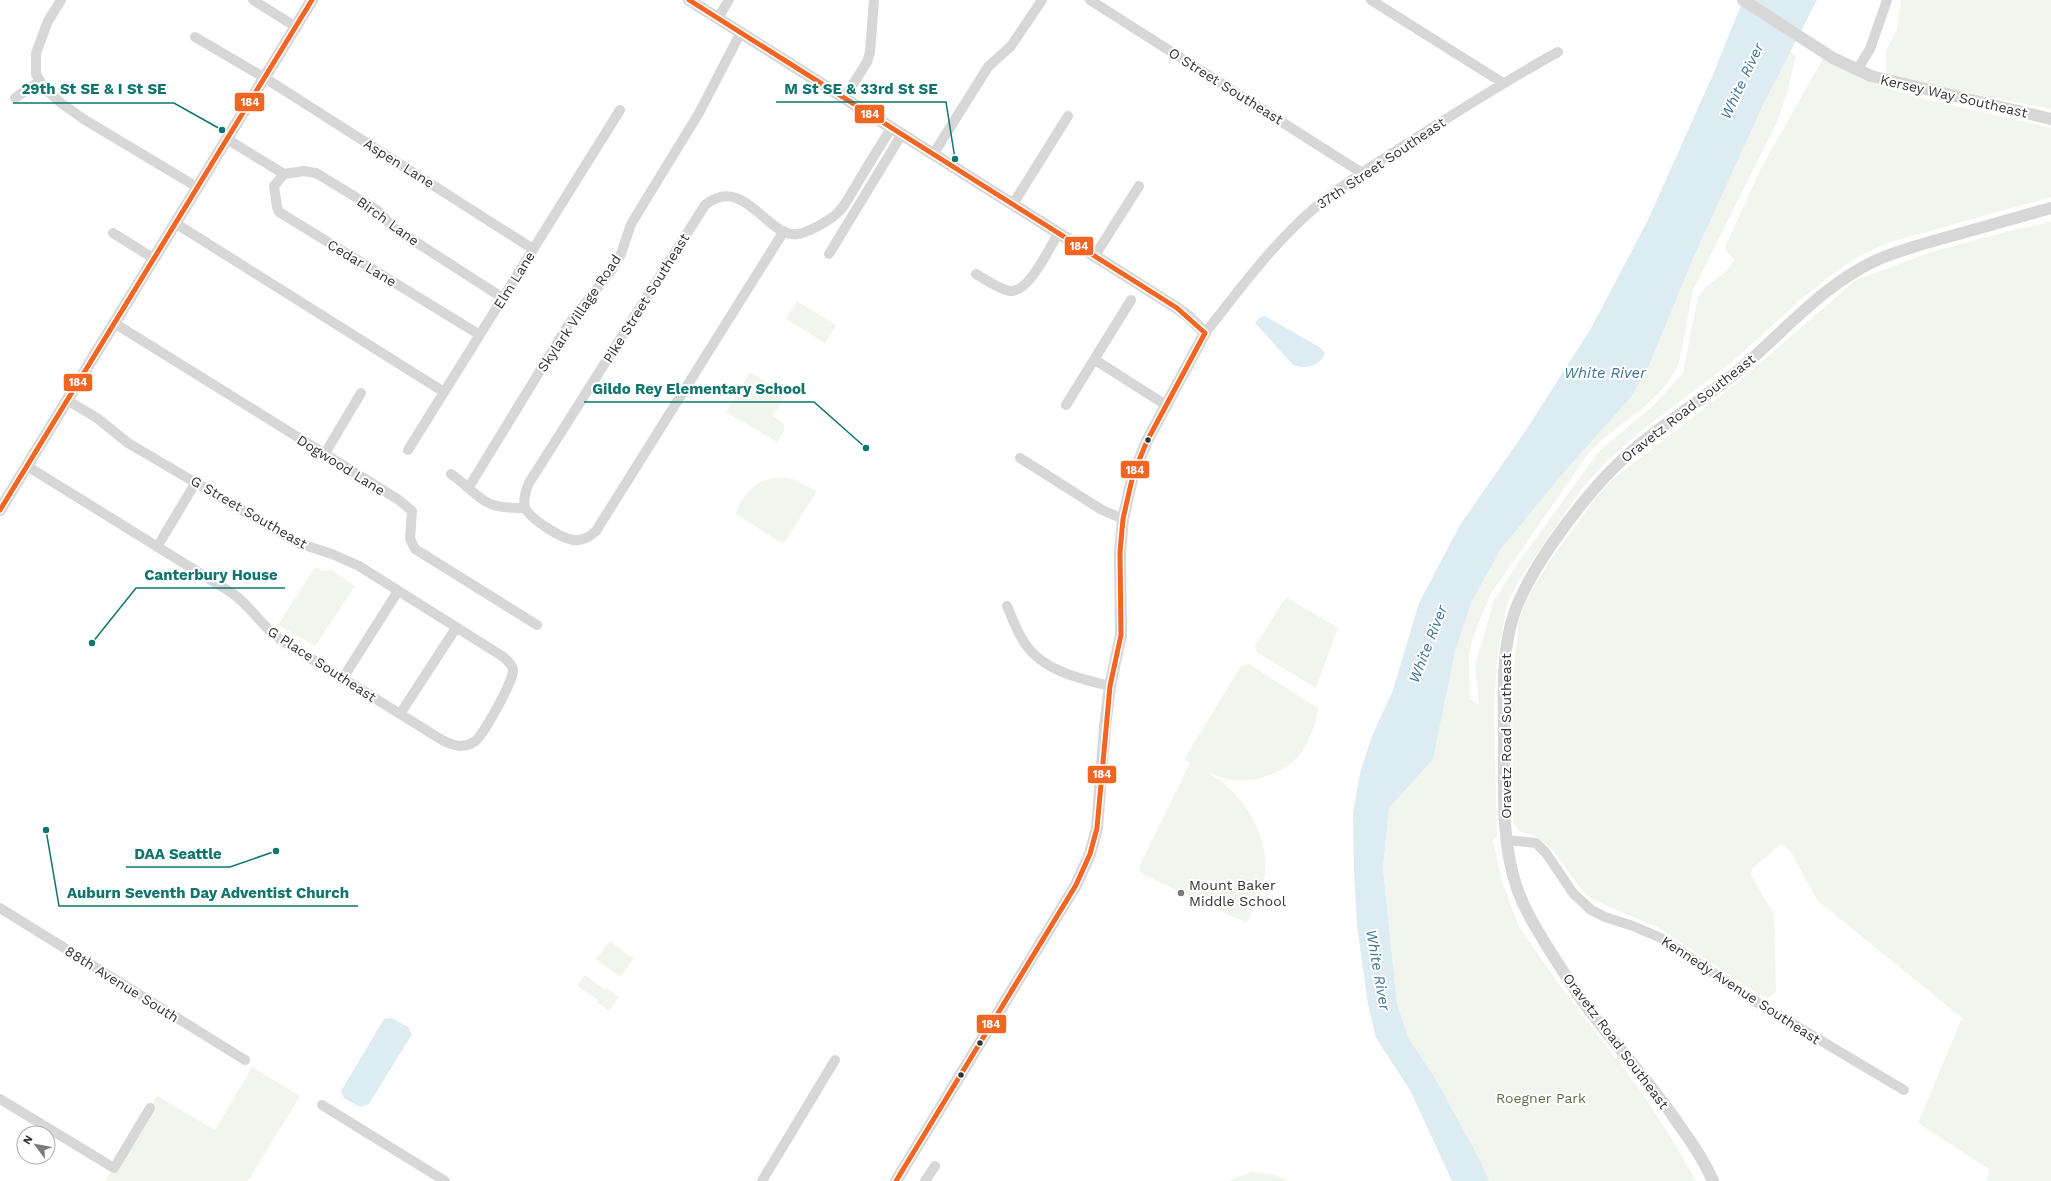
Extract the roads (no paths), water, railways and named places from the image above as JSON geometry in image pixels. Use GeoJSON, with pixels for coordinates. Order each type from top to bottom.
{"type":"FeatureCollection","features":[{"type":"Feature","properties":{"kind":"street"},"geometry":{"type":"LineString","coordinates":[[61,0],[48,21],[36,52],[35,68],[40,81],[52,96],[73,112],[197,187]]}},
{"type":"Feature","properties":{"kind":"street"},"geometry":{"type":"LineString","coordinates":[[253,0],[296,27]]}},
{"type":"Feature","properties":{"kind":"street"},"geometry":{"type":"LineString","coordinates":[[0,510],[312,0]]}},
{"type":"Feature","properties":{"kind":"street"},"geometry":{"type":"LineString","coordinates":[[690,0],[934,153],[1188,316],[1205,333]]}},
{"type":"Feature","properties":{"kind":"street"},"geometry":{"type":"LineString","coordinates":[[718,18],[729,0]]}},
{"type":"Feature","properties":{"kind":"street"},"geometry":{"type":"LineString","coordinates":[[845,97],[867,62],[870,52],[874,0]]}},
{"type":"Feature","properties":{"kind":"street"},"geometry":{"type":"LineString","coordinates":[[934,153],[988,67],[1011,46],[1042,0]]}},
{"type":"Feature","properties":{"kind":"street","name":"O Street Southeast"},"geometry":{"type":"LineString","coordinates":[[1090,0],[1362,173]]}},
{"type":"Feature","properties":{"kind":"street"},"geometry":{"type":"LineString","coordinates":[[1371,0],[1503,83]]}},
{"type":"Feature","properties":{"kind":"street","name":"Kersey Way Southeast"},"geometry":{"type":"LineString","coordinates":[[1743,0],[1833,58],[1857,70],[1884,80],[2051,119]]}},
{"type":"Feature","properties":{"kind":"street"},"geometry":{"type":"LineString","coordinates":[[1857,70],[1870,49],[1887,0]]}},
{"type":"Feature","properties":{"kind":"street","name":"Skylark Village Road"},"geometry":{"type":"LineString","coordinates":[[469,486],[568,325],[611,271],[621,254],[631,224],[703,106],[741,32]]}},
{"type":"Feature","properties":{"kind":"street","name":"Aspen Lane"},"geometry":{"type":"LineString","coordinates":[[195,37],[265,78],[533,249]]}},
{"type":"Feature","properties":{"kind":"street","name":"37th Street Southeast"},"geometry":{"type":"LineString","coordinates":[[897,1181],[1073,891],[1090,854],[1097,828],[1101,764],[1110,686],[1121,635],[1120,552],[1123,519],[1133,474],[1139,458],[1166,404],[1205,333],[1258,267],[1292,228],[1317,206],[1362,173],[1503,83],[1558,52]]}},
{"type":"Feature","properties":{"kind":"street"},"geometry":{"type":"LineString","coordinates":[[15,98],[40,81]]}},
{"type":"Feature","properties":{"kind":"street","name":"Elm Lane"},"geometry":{"type":"LineString","coordinates":[[408,450],[620,110]]}},
{"type":"Feature","properties":{"kind":"street"},"geometry":{"type":"LineString","coordinates":[[1013,204],[1068,116]]}},
{"type":"Feature","properties":{"kind":"street"},"geometry":{"type":"LineString","coordinates":[[451,474],[469,486],[476,496],[489,504],[504,508],[525,508],[539,522],[571,539],[584,539],[596,531],[784,231],[797,234],[835,216],[846,202],[892,127]]}},
{"type":"Feature","properties":{"kind":"street"},"geometry":{"type":"LineString","coordinates":[[829,254],[902,134]]}},
{"type":"Feature","properties":{"kind":"street"},"geometry":{"type":"LineString","coordinates":[[227,139],[284,174]]}},
{"type":"Feature","properties":{"kind":"street","name":"Birch Lane"},"geometry":{"type":"LineString","coordinates":[[284,174],[304,171],[316,173],[377,210],[394,228],[502,298]]}},
{"type":"Feature","properties":{"kind":"street","name":"Cedar Lane"},"geometry":{"type":"LineString","coordinates":[[284,174],[274,186],[279,212],[480,335]]}},
{"type":"Feature","properties":{"kind":"street"},"geometry":{"type":"LineString","coordinates":[[1094,257],[1139,186]]}},
{"type":"Feature","properties":{"kind":"street","name":"Pike Street Southeast"},"geometry":{"type":"LineString","coordinates":[[525,508],[525,494],[529,482],[705,205],[718,197],[725,196],[738,199],[784,231]]}},
{"type":"Feature","properties":{"kind":"street","name":"Oravetz Road Southeast"},"geometry":{"type":"LineString","coordinates":[[1713,1181],[1706,1164],[1667,1108],[1584,1003],[1534,926],[1517,889],[1507,840],[1504,794],[1504,682],[1506,655],[1512,620],[1521,596],[1535,572],[1597,485],[1635,448],[1737,372],[1822,295],[1857,271],[1877,260],[1903,250],[2051,208]]}},
{"type":"Feature","properties":{"kind":"street"},"geometry":{"type":"LineString","coordinates":[[175,223],[444,392]]}},
{"type":"Feature","properties":{"kind":"street"},"geometry":{"type":"LineString","coordinates":[[113,233],[153,258]]}},
{"type":"Feature","properties":{"kind":"street"},"geometry":{"type":"LineString","coordinates":[[976,274],[1003,289],[1010,291],[1017,290],[1028,283],[1058,234]]}},
{"type":"Feature","properties":{"kind":"street"},"geometry":{"type":"LineString","coordinates":[[1066,405],[1131,300]]}},
{"type":"Feature","properties":{"kind":"street","name":"Dogwood Lane"},"geometry":{"type":"LineString","coordinates":[[114,323],[408,507],[412,517],[410,539],[416,549],[537,625]]}},
{"type":"Feature","properties":{"kind":"street"},"geometry":{"type":"LineString","coordinates":[[1095,360],[1166,404]]}},
{"type":"Feature","properties":{"kind":"street"},"geometry":{"type":"LineString","coordinates":[[324,455],[362,393]]}},
{"type":"Feature","properties":{"kind":"street","name":"G Street Southeast"},"geometry":{"type":"LineString","coordinates":[[67,400],[97,418],[128,443],[298,543],[345,559],[398,590],[456,628],[498,652],[511,666],[512,678],[481,734],[474,742],[460,746],[442,740]]}},
{"type":"Feature","properties":{"kind":"street"},"geometry":{"type":"LineString","coordinates":[[1020,458],[1102,510],[1123,519]]}},
{"type":"Feature","properties":{"kind":"street","name":"G Place Southeast"},"geometry":{"type":"LineString","coordinates":[[27,466],[240,598],[262,625],[275,636],[442,740]]}},
{"type":"Feature","properties":{"kind":"street"},"geometry":{"type":"LineString","coordinates":[[157,547],[196,482]]}},
{"type":"Feature","properties":{"kind":"street"},"geometry":{"type":"LineString","coordinates":[[343,678],[398,590]]}},
{"type":"Feature","properties":{"kind":"street"},"geometry":{"type":"LineString","coordinates":[[1007,606],[1019,634],[1026,646],[1035,655],[1063,672],[1110,686]]}},
{"type":"Feature","properties":{"kind":"street"},"geometry":{"type":"LineString","coordinates":[[400,714],[456,628]]}},
{"type":"Feature","properties":{"kind":"street","name":"Kennedy Avenue Southeast"},"geometry":{"type":"LineString","coordinates":[[1507,840],[1530,841],[1541,848],[1573,893],[1592,910],[1605,917],[1633,926],[1661,938],[1761,1005],[1904,1090]]}},
{"type":"Feature","properties":{"kind":"street","name":"88th Avenue South"},"geometry":{"type":"LineString","coordinates":[[0,908],[245,1060]]}},
{"type":"Feature","properties":{"kind":"street"},"geometry":{"type":"LineString","coordinates":[[762,1181],[835,1060]]}},
{"type":"Feature","properties":{"kind":"street"},"geometry":{"type":"LineString","coordinates":[[0,1099],[114,1168],[150,1108]]}},
{"type":"Feature","properties":{"kind":"street"},"geometry":{"type":"LineString","coordinates":[[322,1104],[445,1181]]}},
{"type":"Feature","properties":{"kind":"street"},"geometry":{"type":"LineString","coordinates":[[925,1181],[934,1166]]}},
{"type":"Feature","properties":{"kind":"water","name":"White River"},"geometry":{"type":"Polygon","coordinates":[[[1743,0],[1817,0],[1763,105],[1692,261],[1648,368],[1631,397],[1559,478],[1501,549],[1472,601],[1455,652],[1433,759],[1389,808],[1383,868],[1397,1004],[1409,1039],[1435,1078],[1480,1160],[1489,1181],[1452,1181],[1411,1092],[1376,1038],[1368,1005],[1357,925],[1354,871],[1353,813],[1360,773],[1372,736],[1393,690],[1419,603],[1460,525],[1526,430],[1590,330],[1647,222],[1714,72],[1743,0]]]}},
{"type":"Feature","properties":{"kind":"water"},"geometry":{"type":"Polygon","coordinates":[[[1265,316],[1321,348],[1325,353],[1320,361],[1307,367],[1293,365],[1255,323],[1259,318],[1265,316]]]}},
{"type":"Feature","properties":{"kind":"water"},"geometry":{"type":"Polygon","coordinates":[[[392,1018],[408,1027],[412,1034],[369,1104],[360,1107],[344,1098],[341,1091],[384,1019],[392,1018]]]}},
{"type":"Feature","properties":{"kind":"place","name":"29th St SE & I St SE"},"geometry":{"type":"Point","coordinates":[222,130]}},
{"type":"Feature","properties":{"kind":"place","name":"M St SE & 33rd St SE"},"geometry":{"type":"Point","coordinates":[955,159]}},
{"type":"Feature","properties":{"kind":"place","name":"Gildo Rey Elementary School"},"geometry":{"type":"Point","coordinates":[866,448]}},
{"type":"Feature","properties":{"kind":"place","name":"Canterbury House"},"geometry":{"type":"Point","coordinates":[92,643]}},
{"type":"Feature","properties":{"kind":"place","name":"Auburn Seventh Day Adventist Church"},"geometry":{"type":"Point","coordinates":[46,830]}},
{"type":"Feature","properties":{"kind":"place","name":"DAA Seattle"},"geometry":{"type":"Point","coordinates":[276,851]}},
{"type":"Feature","properties":{"kind":"place","name":"Mount Baker Middle School"},"geometry":{"type":"Point","coordinates":[1181,893]}},
{"type":"Feature","properties":{"kind":"park label","name":"Roegner Park"},"geometry":{"type":"Point","coordinates":[1541,1098]}}]}
